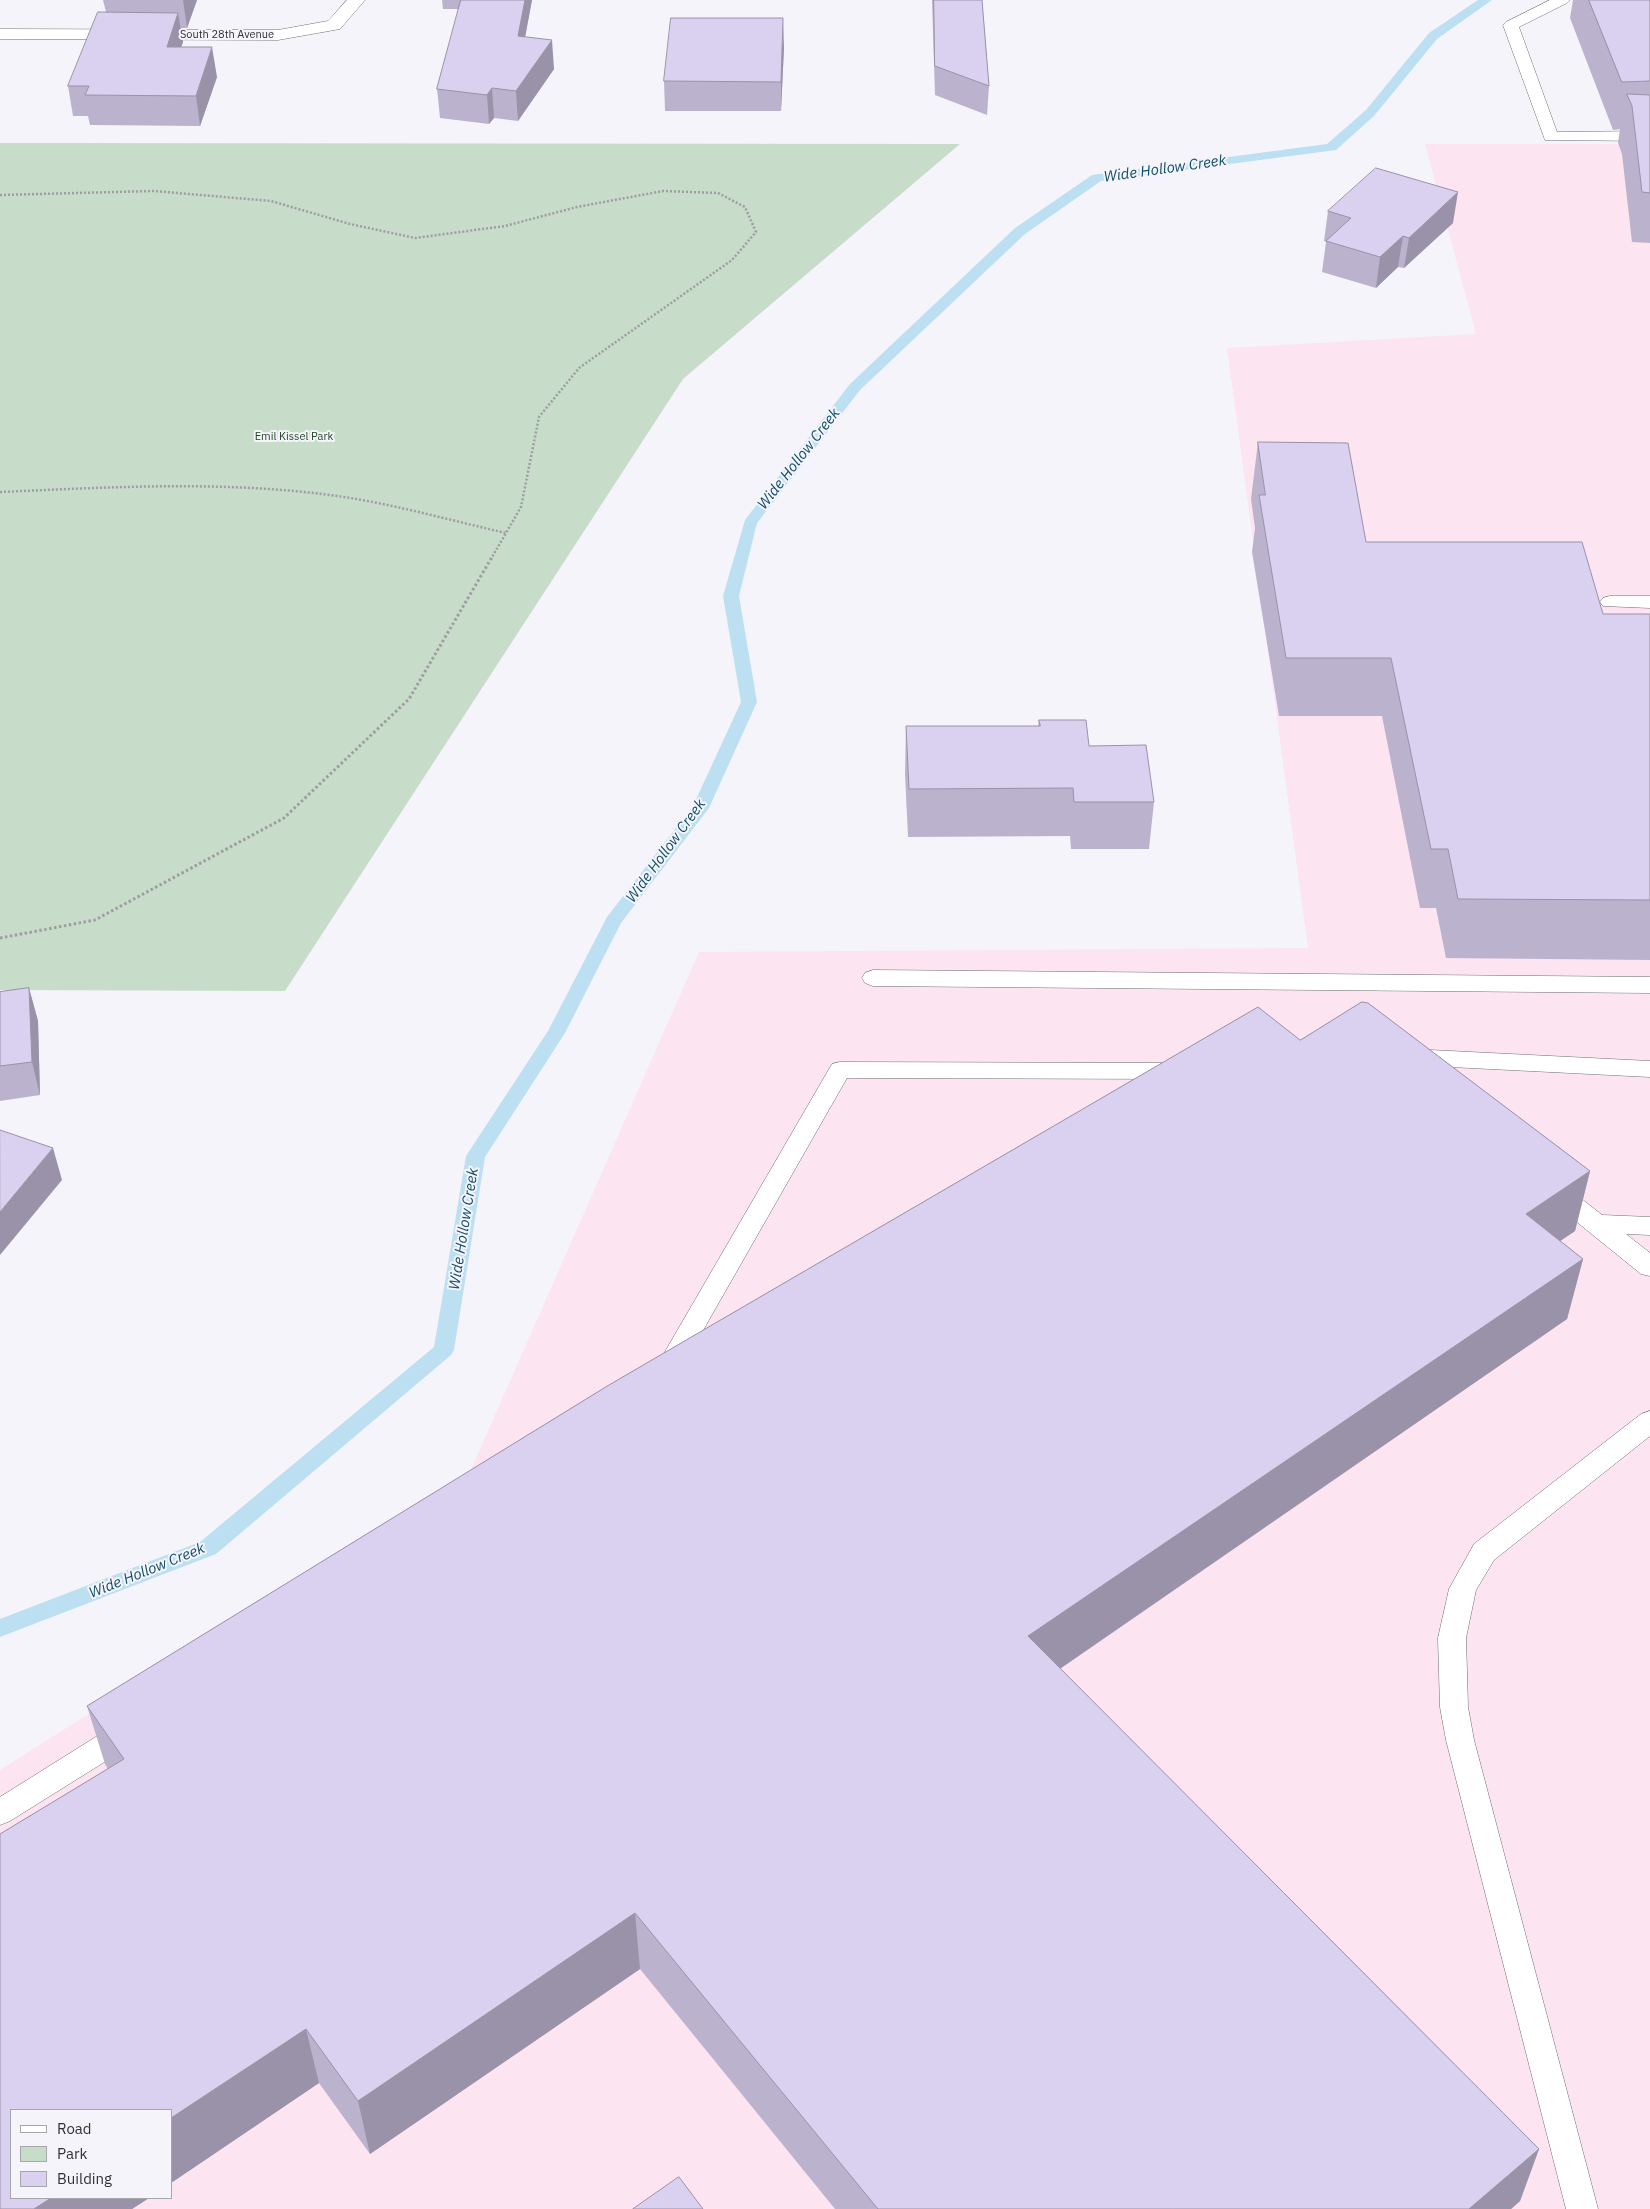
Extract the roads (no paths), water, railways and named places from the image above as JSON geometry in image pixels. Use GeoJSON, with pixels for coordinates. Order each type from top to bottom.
{"type":"FeatureCollection","features":[{"type":"Feature","properties":{"kind":"street","name":"South 28th Avenue"},"geometry":{"type":"LineString","coordinates":[[0,34],[278,35],[334,25],[356,0]]}},
{"type":"Feature","properties":{"kind":"lane"},"geometry":{"type":"LineString","coordinates":[[1562,0],[1511,25],[1551,137],[1650,136]]}},
{"type":"Feature","properties":{"kind":"lane"},"geometry":{"type":"LineString","coordinates":[[1610,602],[1650,602]]}},
{"type":"Feature","properties":{"kind":"lane"},"geometry":{"type":"LineString","coordinates":[[873,978],[1650,985]]}},
{"type":"Feature","properties":{"kind":"lane"},"geometry":{"type":"LineString","coordinates":[[1419,1082],[1412,1075],[1386,1060],[1650,1069]]}},
{"type":"Feature","properties":{"kind":"lane"},"geometry":{"type":"LineString","coordinates":[[673,1388],[840,1070],[1199,1068],[1148,1097]]}},
{"type":"Feature","properties":{"kind":"lane"},"geometry":{"type":"LineString","coordinates":[[1534,1174],[1650,1267]]}},
{"type":"Feature","properties":{"kind":"lane"},"geometry":{"type":"LineString","coordinates":[[1596,1224],[1650,1226]]}},
{"type":"Feature","properties":{"kind":"lane"},"geometry":{"type":"LineString","coordinates":[[1582,2209],[1460,1740],[1454,1707],[1452,1638],[1463,1589],[1484,1552],[1650,1421]]}},
{"type":"Feature","properties":{"kind":"lane"},"geometry":{"type":"LineString","coordinates":[[0,1812],[152,1717]]}},
{"type":"Feature","properties":{"kind":"waterway","name":"Wide Hollow Creek"},"geometry":{"type":"LineString","coordinates":[[0,1628],[208,1548],[444,1350],[476,1156],[556,1033],[613,921],[701,808],[749,702],[731,596],[750,523],[855,387],[1020,231],[1097,178],[1331,147],[1370,113],[1433,36],[1486,0]]}},
{"type":"Feature","properties":{"kind":"park label","name":"Emil Kissel Park"},"geometry":{"type":"Point","coordinates":[294,437]}}]}
